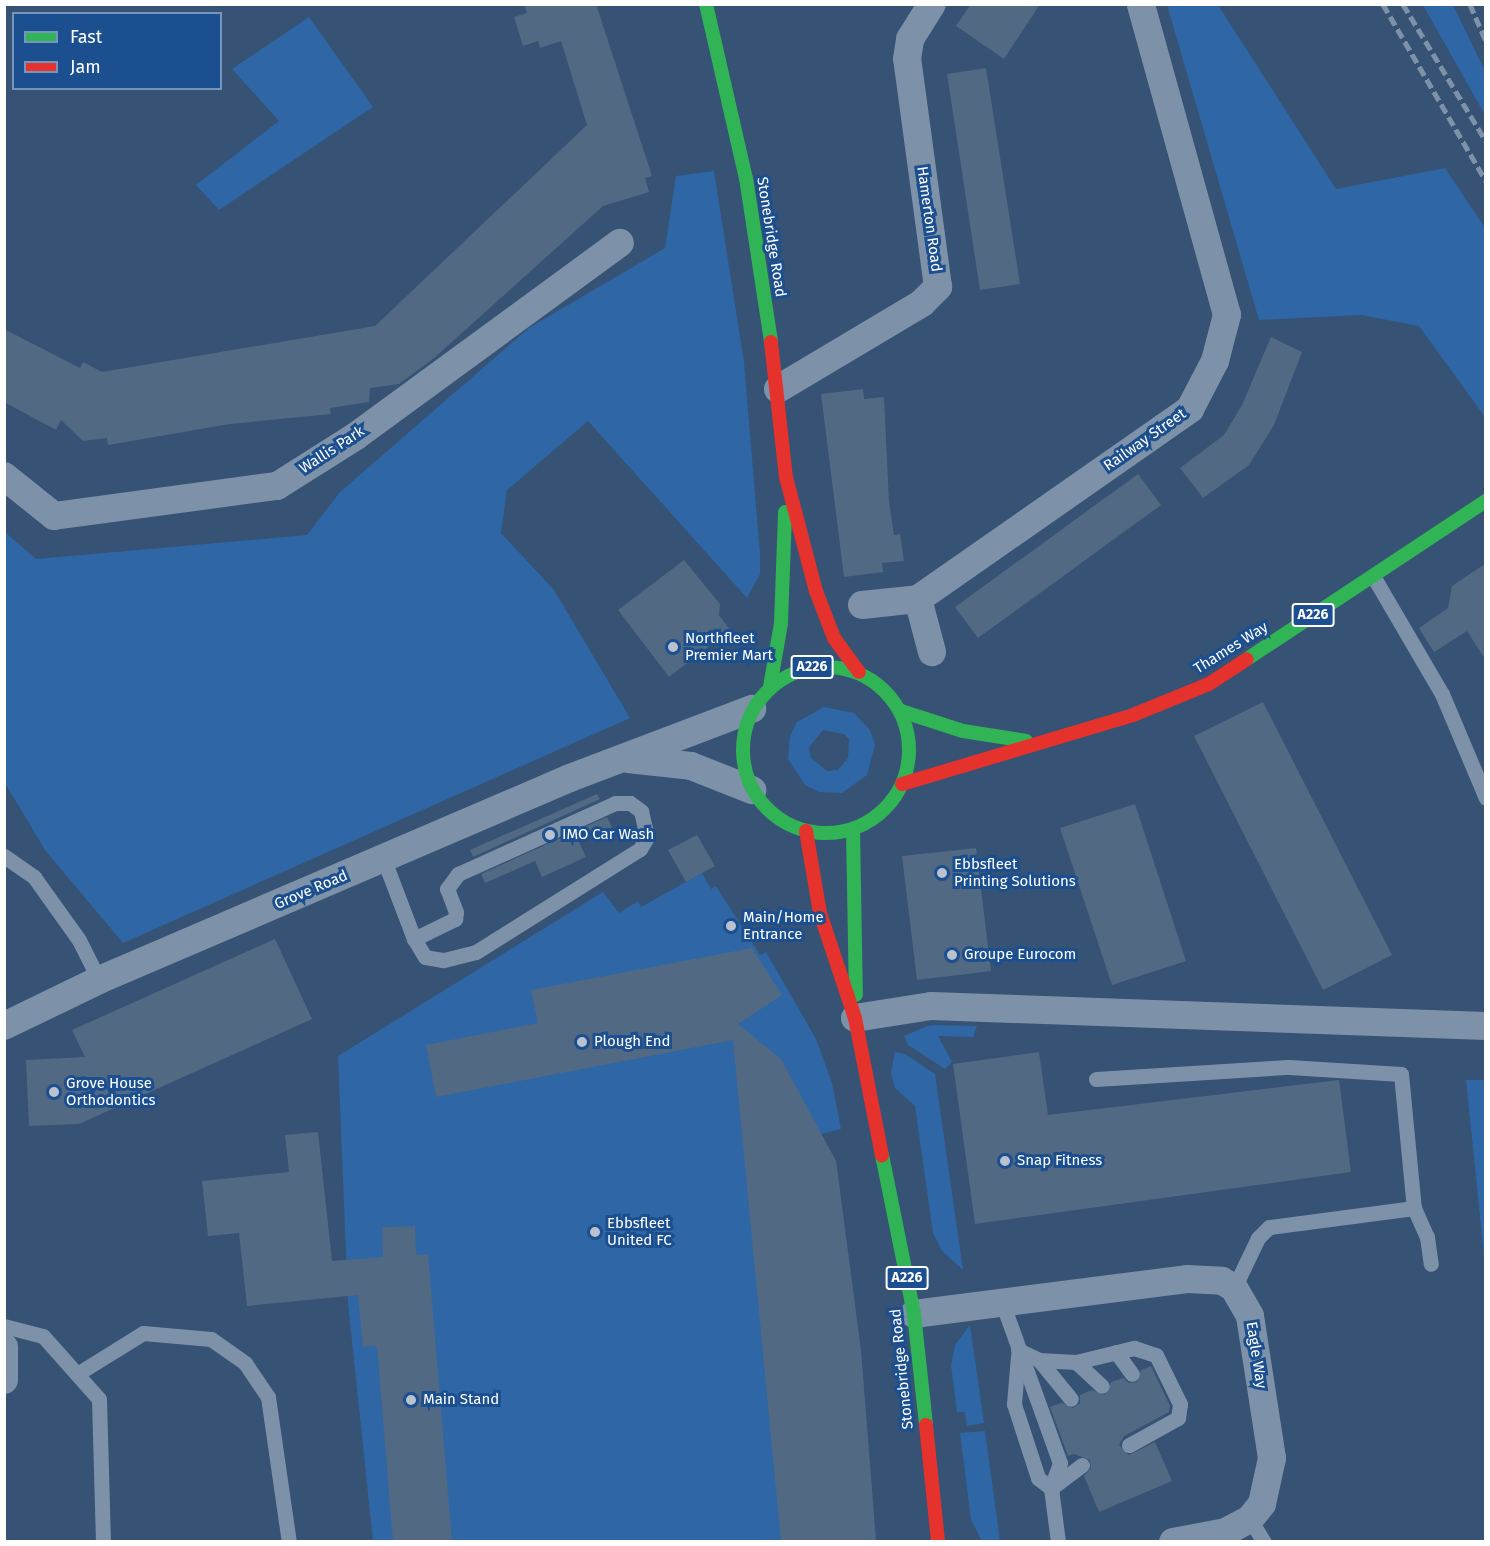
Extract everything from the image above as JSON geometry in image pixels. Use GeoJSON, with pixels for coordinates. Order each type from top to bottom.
{"type":"FeatureCollection","features":[{"type":"Feature","properties":{"kind":"main road","name":"Stonebridge Road"},"geometry":{"type":"LineString","coordinates":[[706,4],[746,178],[778,389],[786,477],[781,623],[770,687]]}},
{"type":"Feature","properties":{"kind":"main road","name":"Stonebridge Road"},"geometry":{"type":"LineString","coordinates":[[786,477],[816,591],[834,638],[859,672]]}},
{"type":"Feature","properties":{"kind":"main road","name":"Thames Way"},"geometry":{"type":"LineString","coordinates":[[902,784],[1034,742],[1133,715],[1209,684],[1485,501]]}},
{"type":"Feature","properties":{"kind":"main road","name":"A226"},"geometry":{"type":"LineString","coordinates":[[831,666],[859,672],[883,688],[901,711],[909,743],[909,760],[902,784],[890,804],[874,819],[853,829],[830,834],[806,831],[779,819],[753,790],[745,772],[741,746],[752,709],[770,687],[803,668],[831,666]]}},
{"type":"Feature","properties":{"kind":"main road","name":"Thames Way"},"geometry":{"type":"LineString","coordinates":[[901,711],[963,731],[1034,742]]}},
{"type":"Feature","properties":{"kind":"main road","name":"Stonebridge Road"},"geometry":{"type":"LineString","coordinates":[[853,829],[858,936],[855,1018]]}},
{"type":"Feature","properties":{"kind":"main road","name":"Stonebridge Road"},"geometry":{"type":"LineString","coordinates":[[806,831],[820,913],[855,1018],[914,1314],[938,1542]]}},
{"type":"Feature","properties":{"kind":"street","name":"Hamerton Road"},"geometry":{"type":"LineString","coordinates":[[778,389],[922,303],[938,287],[907,59],[910,39],[932,4]]}},
{"type":"Feature","properties":{"kind":"street","name":"Railway Street"},"geometry":{"type":"LineString","coordinates":[[862,605],[918,599],[1190,409],[1215,361],[1227,315],[1141,4]]}},
{"type":"Feature","properties":{"kind":"street","name":"Wallis Park"},"geometry":{"type":"LineString","coordinates":[[4,476],[54,516],[277,486],[356,436],[620,243]]}},
{"type":"Feature","properties":{"kind":"street"},"geometry":{"type":"LineString","coordinates":[[918,599],[932,652]]}},
{"type":"Feature","properties":{"kind":"street","name":"Grove Road"},"geometry":{"type":"LineString","coordinates":[[4,1026],[99,980],[620,758],[752,709]]}},
{"type":"Feature","properties":{"kind":"street","name":"Grove Road"},"geometry":{"type":"LineString","coordinates":[[620,758],[691,766],[753,790]]}},
{"type":"Feature","properties":{"kind":"street"},"geometry":{"type":"LineString","coordinates":[[855,1018],[931,1006],[1485,1026]]}},
{"type":"Feature","properties":{"kind":"street"},"geometry":{"type":"LineString","coordinates":[[914,1314],[1187,1279],[1221,1281],[1234,1288]]}},
{"type":"Feature","properties":{"kind":"street","name":"Eagle Way"},"geometry":{"type":"LineString","coordinates":[[1173,1542],[1226,1532],[1257,1530],[1272,1458],[1250,1316],[1234,1288]]}},
{"type":"Feature","properties":{"kind":"street"},"geometry":{"type":"LineString","coordinates":[[4,1347],[4,1380]]}},
{"type":"Feature","properties":{"kind":"lane"},"geometry":{"type":"LineString","coordinates":[[1373,576],[1442,694],[1485,798]]}},
{"type":"Feature","properties":{"kind":"lane"},"geometry":{"type":"LineString","coordinates":[[384,860],[414,939],[425,957],[443,960],[476,952],[640,849],[647,837],[641,811],[630,803],[615,803],[458,874],[447,889],[456,912],[455,919],[414,939]]}},
{"type":"Feature","properties":{"kind":"lane"},"geometry":{"type":"LineString","coordinates":[[4,856],[34,877],[79,940],[99,980]]}},
{"type":"Feature","properties":{"kind":"lane"},"geometry":{"type":"LineString","coordinates":[[1096,1079],[1289,1067],[1401,1074],[1414,1208],[1427,1237],[1431,1264]]}},
{"type":"Feature","properties":{"kind":"lane"},"geometry":{"type":"LineString","coordinates":[[1234,1288],[1258,1238],[1269,1227],[1414,1208]]}},
{"type":"Feature","properties":{"kind":"lane"},"geometry":{"type":"LineString","coordinates":[[1002,1302],[1060,1464],[1051,1488],[1058,1542]]}},
{"type":"Feature","properties":{"kind":"lane"},"geometry":{"type":"LineString","coordinates":[[4,1326],[43,1336],[99,1399],[103,1542]]}},
{"type":"Feature","properties":{"kind":"lane"},"geometry":{"type":"LineString","coordinates":[[77,1374],[143,1333],[211,1339],[245,1363],[268,1397],[289,1542]]}},
{"type":"Feature","properties":{"kind":"lane"},"geometry":{"type":"LineString","coordinates":[[1018,1350],[1039,1360],[1076,1362],[1134,1348],[1155,1355],[1179,1404],[1178,1418],[1156,1426],[1130,1445]]}},
{"type":"Feature","properties":{"kind":"lane"},"geometry":{"type":"LineString","coordinates":[[1018,1350],[1014,1404],[1038,1478],[1051,1488]]}},
{"type":"Feature","properties":{"kind":"lane"},"geometry":{"type":"LineString","coordinates":[[1116,1352],[1132,1374]]}},
{"type":"Feature","properties":{"kind":"lane"},"geometry":{"type":"LineString","coordinates":[[1039,1360],[1071,1399]]}},
{"type":"Feature","properties":{"kind":"lane"},"geometry":{"type":"LineString","coordinates":[[1076,1362],[1101,1386]]}},
{"type":"Feature","properties":{"kind":"lane"},"geometry":{"type":"LineString","coordinates":[[1051,1488],[1082,1465]]}},
{"type":"Feature","properties":{"kind":"shaded area"},"geometry":{"type":"Polygon","coordinates":[[[1167,5],[1218,5],[1336,189],[1445,168],[1485,228],[1485,417],[1419,326],[1361,315],[1259,320],[1167,5]]]}},
{"type":"Feature","properties":{"kind":"shaded area"},"geometry":{"type":"Polygon","coordinates":[[[1423,5],[1453,5],[1485,71],[1485,115],[1423,5]]]}},
{"type":"Feature","properties":{"kind":"shaded area"},"geometry":{"type":"Polygon","coordinates":[[[309,17],[373,107],[219,210],[196,185],[279,121],[232,69],[309,17]]]}},
{"type":"Feature","properties":{"kind":"shaded area"},"geometry":{"type":"Polygon","coordinates":[[[714,171],[744,362],[760,554],[760,574],[747,598],[588,421],[507,490],[501,533],[554,590],[630,718],[123,943],[45,850],[5,783],[5,532],[36,559],[307,535],[340,492],[529,328],[665,248],[676,176],[714,171]]]}},
{"type":"Feature","properties":{"kind":"shaded area"},"geometry":{"type":"Polygon","coordinates":[[[824,707],[854,713],[870,730],[875,745],[867,775],[842,793],[819,792],[805,785],[788,759],[790,736],[797,722],[824,707]],[[823,730],[809,747],[811,758],[827,771],[838,770],[848,758],[849,739],[844,734],[823,730]]]}},
{"type":"Feature","properties":{"kind":"shaded area","name":"Ebbsfleet United FC"},"geometry":{"type":"Polygon","coordinates":[[[702,873],[711,889],[716,886],[760,955],[766,952],[816,1039],[832,1083],[841,1129],[821,1134],[836,1161],[861,1351],[876,1541],[373,1541],[348,1303],[338,1056],[603,892],[619,913],[638,901],[641,907],[702,873]]]}},
{"type":"Feature","properties":{"kind":"shaded area"},"geometry":{"type":"Polygon","coordinates":[[[927,1026],[977,1026],[973,1037],[938,1036],[952,1062],[945,1069],[908,1045],[904,1036],[927,1026]]]}},
{"type":"Feature","properties":{"kind":"shaded area"},"geometry":{"type":"Polygon","coordinates":[[[895,1052],[905,1054],[935,1074],[963,1270],[942,1251],[933,1233],[915,1106],[895,1088],[891,1073],[895,1052]]]}},
{"type":"Feature","properties":{"kind":"shaded area"},"geometry":{"type":"Polygon","coordinates":[[[1466,1080],[1485,1080],[1485,1267],[1475,1167],[1466,1080]]]}},
{"type":"Feature","properties":{"kind":"shaded area"},"geometry":{"type":"Polygon","coordinates":[[[970,1325],[984,1423],[967,1426],[965,1412],[957,1412],[951,1365],[955,1345],[970,1325]]]}},
{"type":"Feature","properties":{"kind":"shaded area"},"geometry":{"type":"Polygon","coordinates":[[[985,1431],[1000,1541],[982,1541],[971,1520],[960,1433],[985,1431]]]}},
{"type":"Feature","properties":{"kind":"building"},"geometry":{"type":"Polygon","coordinates":[[[524,4],[596,4],[652,176],[645,178],[649,192],[603,206],[434,358],[399,384],[370,388],[369,402],[330,408],[331,414],[230,424],[108,445],[107,438],[83,441],[61,420],[56,430],[4,402],[4,329],[80,368],[83,362],[102,372],[375,326],[587,125],[561,41],[540,48],[538,41],[523,46],[514,17],[527,13],[524,4]]]}},
{"type":"Feature","properties":{"kind":"building"},"geometry":{"type":"Polygon","coordinates":[[[971,4],[1040,4],[1004,59],[956,26],[971,4]]]}},
{"type":"Feature","properties":{"kind":"building"},"geometry":{"type":"Polygon","coordinates":[[[986,68],[1020,284],[980,290],[947,74],[986,68]]]}},
{"type":"Feature","properties":{"kind":"building"},"geometry":{"type":"Polygon","coordinates":[[[1271,337],[1302,352],[1274,425],[1249,465],[1203,498],[1180,468],[1224,435],[1242,405],[1271,337]]]}},
{"type":"Feature","properties":{"kind":"building"},"geometry":{"type":"Polygon","coordinates":[[[863,389],[864,399],[884,397],[889,502],[894,535],[900,534],[904,561],[882,563],[883,572],[844,577],[821,394],[863,389]]]}},
{"type":"Feature","properties":{"kind":"building"},"geometry":{"type":"Polygon","coordinates":[[[1138,474],[1161,505],[978,638],[955,607],[1138,474]]]}},
{"type":"Feature","properties":{"kind":"building"},"geometry":{"type":"Polygon","coordinates":[[[684,560],[720,604],[719,615],[730,630],[669,677],[618,610],[684,560]]]}},
{"type":"Feature","properties":{"kind":"building"},"geometry":{"type":"Polygon","coordinates":[[[1485,564],[1485,659],[1467,631],[1434,652],[1419,628],[1448,608],[1452,586],[1485,564]]]}},
{"type":"Feature","properties":{"kind":"building"},"geometry":{"type":"Polygon","coordinates":[[[1263,702],[1392,955],[1323,990],[1194,736],[1263,702]]]}},
{"type":"Feature","properties":{"kind":"building"},"geometry":{"type":"Polygon","coordinates":[[[597,794],[600,799],[473,857],[470,850],[597,794]]]}},
{"type":"Feature","properties":{"kind":"building"},"geometry":{"type":"Polygon","coordinates":[[[1135,804],[1186,961],[1112,985],[1060,828],[1135,804]]]}},
{"type":"Feature","properties":{"kind":"building"},"geometry":{"type":"Polygon","coordinates":[[[607,817],[612,827],[579,842],[586,857],[542,877],[535,861],[485,883],[481,874],[607,817]]]}},
{"type":"Feature","properties":{"kind":"building"},"geometry":{"type":"Polygon","coordinates":[[[697,835],[715,866],[686,882],[668,850],[697,835]]]}},
{"type":"Feature","properties":{"kind":"building"},"geometry":{"type":"Polygon","coordinates":[[[976,848],[991,971],[917,980],[902,856],[976,848]]]}},
{"type":"Feature","properties":{"kind":"building"},"geometry":{"type":"Polygon","coordinates":[[[275,939],[312,1019],[79,1124],[29,1126],[26,1060],[85,1057],[72,1030],[275,939]]]}},
{"type":"Feature","properties":{"kind":"building"},"geometry":{"type":"Polygon","coordinates":[[[752,948],[782,995],[738,1024],[781,1059],[836,1161],[861,1351],[876,1542],[781,1542],[733,1040],[436,1097],[426,1045],[538,1023],[531,990],[752,948]]]}},
{"type":"Feature","properties":{"kind":"building"},"geometry":{"type":"Polygon","coordinates":[[[1039,1052],[1048,1115],[1339,1080],[1351,1172],[975,1224],[953,1064],[1039,1052]]]}},
{"type":"Feature","properties":{"kind":"building"},"geometry":{"type":"Polygon","coordinates":[[[318,1132],[332,1261],[383,1257],[382,1227],[415,1226],[416,1255],[428,1254],[452,1542],[393,1542],[377,1346],[363,1347],[358,1295],[247,1306],[239,1233],[208,1236],[202,1181],[289,1172],[285,1135],[318,1132]]]}},
{"type":"Feature","properties":{"kind":"building"},"geometry":{"type":"Polygon","coordinates":[[[1151,1366],[1170,1406],[1169,1412],[1124,1436],[1119,1445],[1129,1455],[1155,1442],[1172,1481],[1099,1512],[1084,1476],[1091,1468],[1090,1460],[1074,1454],[1068,1456],[1050,1407],[1062,1403],[1073,1408],[1080,1403],[1080,1395],[1092,1390],[1105,1395],[1111,1382],[1123,1378],[1129,1383],[1137,1382],[1141,1370],[1151,1366]]]}},
{"type":"Feature","properties":{"kind":"railway"},"geometry":{"type":"LineString","coordinates":[[1383,4],[1486,181]]}},
{"type":"Feature","properties":{"kind":"railway"},"geometry":{"type":"LineString","coordinates":[[1403,4],[1486,141]]}},
{"type":"Feature","properties":{"kind":"railway"},"geometry":{"type":"LineString","coordinates":[[1470,4],[1486,41]]}},
{"type":"Feature","properties":{"kind":"traffic: fast"},"geometry":{"type":"LineString","coordinates":[[706,4],[746,178],[771,342]]}},
{"type":"Feature","properties":{"kind":"traffic: fast"},"geometry":{"type":"LineString","coordinates":[[1247,659],[1486,501]]}},
{"type":"Feature","properties":{"kind":"traffic: fast"},"geometry":{"type":"LineString","coordinates":[[770,687],[781,623],[785,512]]}},
{"type":"Feature","properties":{"kind":"traffic: fast"},"geometry":{"type":"LineString","coordinates":[[826,667],[842,668],[858,673],[885,691],[903,718],[908,734],[909,750],[908,766],[903,782],[885,809],[858,827],[842,832],[826,833],[810,832],[794,827],[767,809],[749,782],[744,766],[743,750],[744,734],[749,718],[767,691],[794,673],[810,668],[826,667]]}},
{"type":"Feature","properties":{"kind":"traffic: fast"},"geometry":{"type":"LineString","coordinates":[[901,711],[963,731],[1026,741]]}},
{"type":"Feature","properties":{"kind":"traffic: fast"},"geometry":{"type":"LineString","coordinates":[[853,829],[856,995]]}},
{"type":"Feature","properties":{"kind":"traffic: fast"},"geometry":{"type":"LineString","coordinates":[[882,1155],[914,1314],[926,1425]]}},
{"type":"Feature","properties":{"kind":"traffic: jam"},"geometry":{"type":"LineString","coordinates":[[771,342],[786,477],[816,591],[834,638],[859,672]]}},
{"type":"Feature","properties":{"kind":"traffic: jam"},"geometry":{"type":"LineString","coordinates":[[902,784],[1133,715],[1209,684],[1247,659]]}},
{"type":"Feature","properties":{"kind":"traffic: jam"},"geometry":{"type":"LineString","coordinates":[[806,831],[820,913],[855,1018],[882,1155]]}},
{"type":"Feature","properties":{"kind":"traffic: jam"},"geometry":{"type":"LineString","coordinates":[[926,1425],[938,1542]]}},
{"type":"Feature","properties":{"kind":"place","name":"Northfleet Premier Mart"},"geometry":{"type":"Point","coordinates":[673,647]}},
{"type":"Feature","properties":{"kind":"place","name":"IMO Car Wash"},"geometry":{"type":"Point","coordinates":[550,835]}},
{"type":"Feature","properties":{"kind":"place","name":"Ebbsfleet Printing Solutions"},"geometry":{"type":"Point","coordinates":[942,873]}},
{"type":"Feature","properties":{"kind":"place","name":"Main/Home Entrance"},"geometry":{"type":"Point","coordinates":[731,926]}},
{"type":"Feature","properties":{"kind":"place","name":"Groupe Eurocom"},"geometry":{"type":"Point","coordinates":[952,955]}},
{"type":"Feature","properties":{"kind":"place","name":"Plough End"},"geometry":{"type":"Point","coordinates":[582,1042]}},
{"type":"Feature","properties":{"kind":"place","name":"Grove House Orthodontics"},"geometry":{"type":"Point","coordinates":[54,1092]}},
{"type":"Feature","properties":{"kind":"place","name":"Snap Fitness"},"geometry":{"type":"Point","coordinates":[1005,1161]}},
{"type":"Feature","properties":{"kind":"place","name":"Ebbsfleet United FC"},"geometry":{"type":"Point","coordinates":[595,1232]}},
{"type":"Feature","properties":{"kind":"place","name":"Main Stand"},"geometry":{"type":"Point","coordinates":[411,1400]}}]}
